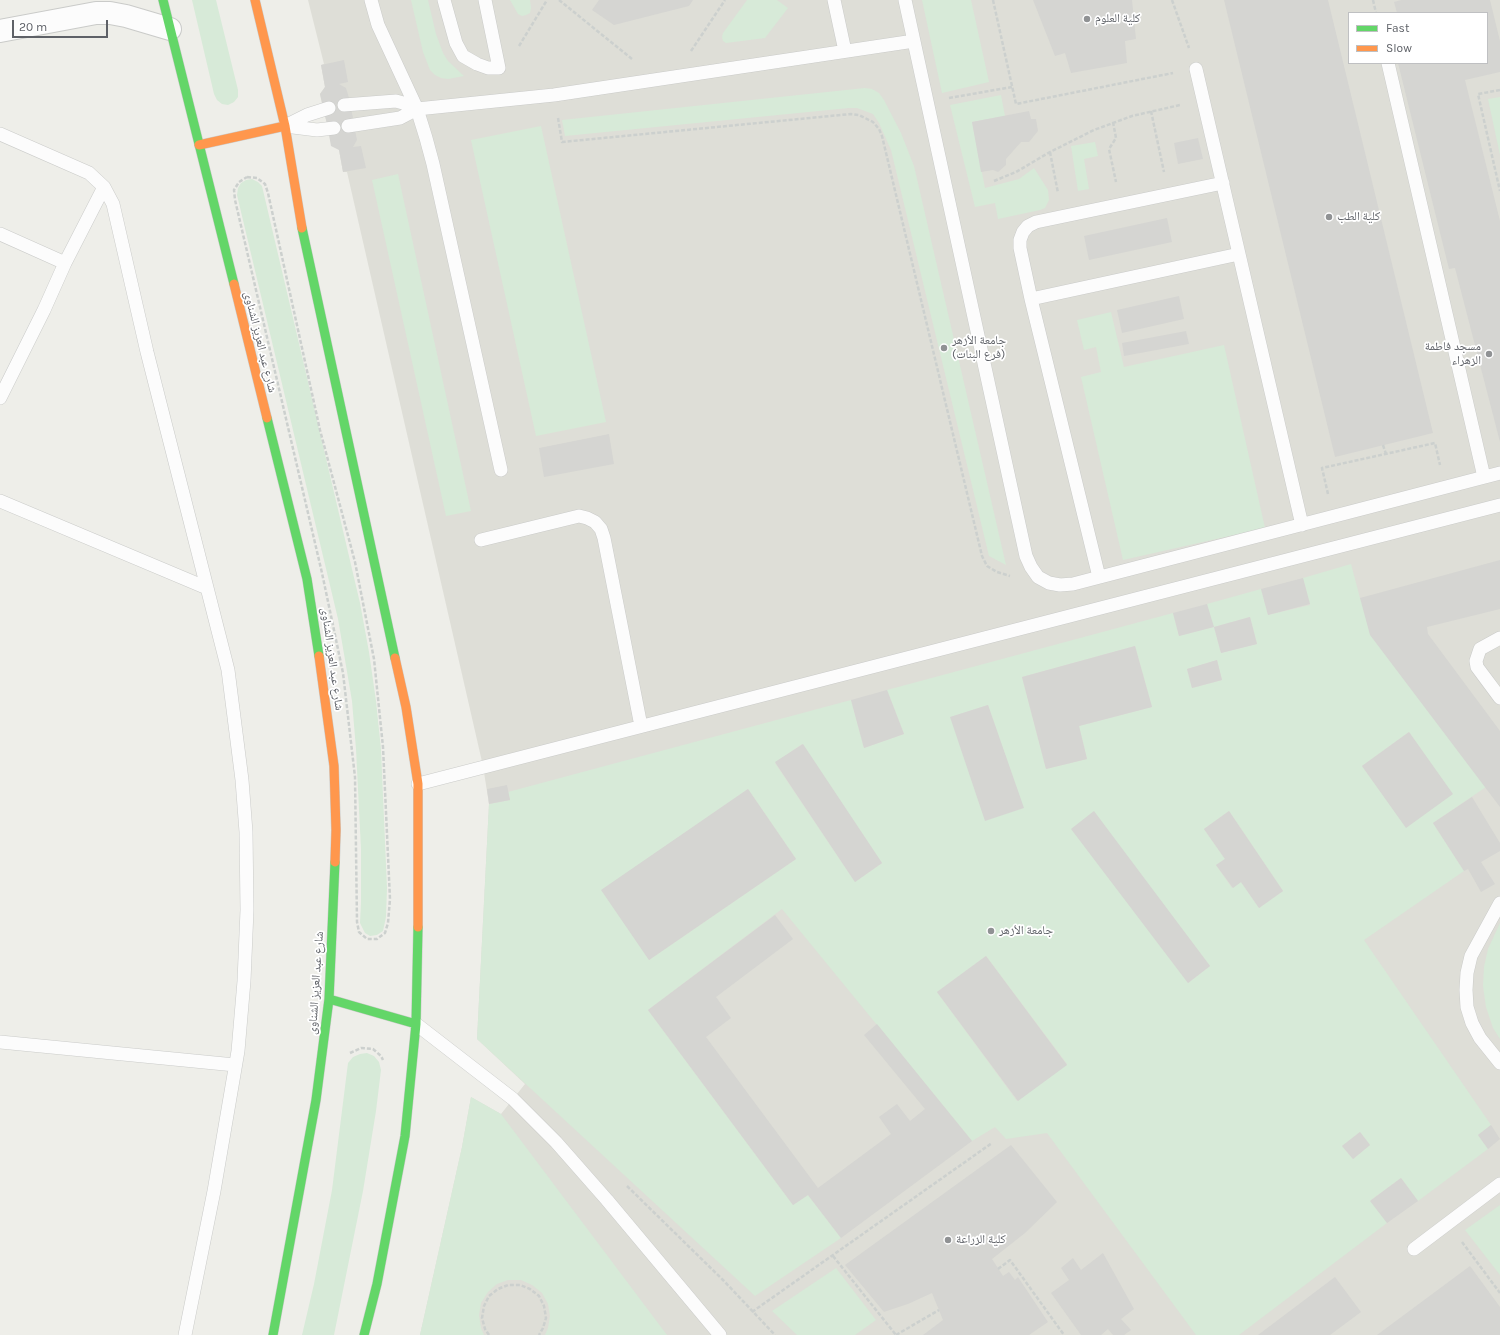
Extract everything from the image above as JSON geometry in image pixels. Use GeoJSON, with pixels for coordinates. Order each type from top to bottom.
{"type":"FeatureCollection","features":[{"type":"Feature","properties":{"kind":"street","name":"شارع عبد العزيز الشناوى"},"geometry":{"type":"LineString","coordinates":[[163,0],[307,579],[323,678],[334,766],[336,830],[329,999],[316,1100],[273,1335]]}},
{"type":"Feature","properties":{"kind":"street"},"geometry":{"type":"LineString","coordinates":[[255,0],[285,126],[304,242],[406,706],[418,784],[419,901],[416,1024],[405,1136],[377,1284],[364,1335]]}},
{"type":"Feature","properties":{"kind":"street"},"geometry":{"type":"LineString","coordinates":[[0,31],[84,15],[104,13],[126,16],[170,29]]}},
{"type":"Feature","properties":{"kind":"street"},"geometry":{"type":"LineString","coordinates":[[199,145],[285,126]]}},
{"type":"Feature","properties":{"kind":"street"},"geometry":{"type":"LineString","coordinates":[[329,999],[416,1024]]}},
{"type":"Feature","properties":{"kind":"lane"},"geometry":{"type":"LineString","coordinates":[[371,0],[378,24],[387,46],[418,109],[433,164],[501,470]]}},
{"type":"Feature","properties":{"kind":"lane"},"geometry":{"type":"LineString","coordinates":[[444,0],[456,43],[463,56],[488,68],[499,68],[485,0]]}},
{"type":"Feature","properties":{"kind":"lane"},"geometry":{"type":"LineString","coordinates":[[834,0],[845,51]]}},
{"type":"Feature","properties":{"kind":"lane"},"geometry":{"type":"LineString","coordinates":[[905,0],[1026,556],[1030,567],[1038,577],[1049,583],[1060,586],[1500,473]]}},
{"type":"Feature","properties":{"kind":"lane"},"geometry":{"type":"LineString","coordinates":[[348,126],[400,118],[407,116],[418,109],[554,96],[914,41]]}},
{"type":"Feature","properties":{"kind":"lane"},"geometry":{"type":"LineString","coordinates":[[1388,64],[1484,477]]}},
{"type":"Feature","properties":{"kind":"lane"},"geometry":{"type":"LineString","coordinates":[[1196,69],[1302,525]]}},
{"type":"Feature","properties":{"kind":"lane"},"geometry":{"type":"LineString","coordinates":[[344,105],[396,101],[403,102],[418,109]]}},
{"type":"Feature","properties":{"kind":"lane"},"geometry":{"type":"LineString","coordinates":[[285,126],[329,108]]}},
{"type":"Feature","properties":{"kind":"lane"},"geometry":{"type":"LineString","coordinates":[[285,126],[317,130],[334,128]]}},
{"type":"Feature","properties":{"kind":"lane"},"geometry":{"type":"LineString","coordinates":[[0,134],[89,173],[104,187],[113,204],[119,223],[147,352],[228,670],[240,764],[246,832],[244,981],[238,1051],[214,1191],[185,1335]]}},
{"type":"Feature","properties":{"kind":"lane"},"geometry":{"type":"LineString","coordinates":[[1099,577],[1031,299],[1020,248],[1020,240],[1023,232],[1028,226],[1036,222],[1223,183]]}},
{"type":"Feature","properties":{"kind":"lane"},"geometry":{"type":"LineString","coordinates":[[0,398],[104,187]]}},
{"type":"Feature","properties":{"kind":"lane"},"geometry":{"type":"LineString","coordinates":[[0,234],[66,263]]}},
{"type":"Feature","properties":{"kind":"lane"},"geometry":{"type":"LineString","coordinates":[[1031,299],[1239,254]]}},
{"type":"Feature","properties":{"kind":"lane"},"geometry":{"type":"LineString","coordinates":[[0,502],[207,588]]}},
{"type":"Feature","properties":{"kind":"lane"},"geometry":{"type":"LineString","coordinates":[[418,784],[1500,505]]}},
{"type":"Feature","properties":{"kind":"lane"},"geometry":{"type":"LineString","coordinates":[[482,540],[579,516],[595,522],[601,529],[641,726]]}},
{"type":"Feature","properties":{"kind":"lane"},"geometry":{"type":"LineString","coordinates":[[1500,638],[1480,649],[1477,654],[1476,661],[1477,667],[1500,698]]}},
{"type":"Feature","properties":{"kind":"lane"},"geometry":{"type":"LineString","coordinates":[[1500,903],[1471,956],[1467,973],[1466,990],[1472,1023],[1480,1038],[1500,1063]]}},
{"type":"Feature","properties":{"kind":"lane"},"geometry":{"type":"LineString","coordinates":[[416,1024],[513,1099],[556,1142],[607,1200],[720,1335]]}},
{"type":"Feature","properties":{"kind":"lane"},"geometry":{"type":"LineString","coordinates":[[0,1042],[235,1065]]}},
{"type":"Feature","properties":{"kind":"lane"},"geometry":{"type":"LineString","coordinates":[[1414,1249],[1500,1184]]}},
{"type":"Feature","properties":{"kind":"path"},"geometry":{"type":"LineString","coordinates":[[499,68],[507,64],[512,58],[547,0]]}},
{"type":"Feature","properties":{"kind":"path"},"geometry":{"type":"LineString","coordinates":[[559,0],[658,80]]}},
{"type":"Feature","properties":{"kind":"path"},"geometry":{"type":"LineString","coordinates":[[672,78],[725,0]]}},
{"type":"Feature","properties":{"kind":"path"},"geometry":{"type":"LineString","coordinates":[[993,0],[1016,104],[1196,69],[1172,0]]}},
{"type":"Feature","properties":{"kind":"path"},"geometry":{"type":"LineString","coordinates":[[1373,0],[1376,12]]}},
{"type":"Feature","properties":{"kind":"path"},"geometry":{"type":"LineString","coordinates":[[928,102],[1012,87]]}},
{"type":"Feature","properties":{"kind":"path"},"geometry":{"type":"LineString","coordinates":[[1500,90],[1478,94],[1500,191]]}},
{"type":"Feature","properties":{"kind":"path"},"geometry":{"type":"LineString","coordinates":[[554,96],[562,142],[851,114],[859,115],[873,122],[879,128],[882,136],[982,556],[987,566],[997,572],[1008,576],[1038,577]]}},
{"type":"Feature","properties":{"kind":"path"},"geometry":{"type":"LineString","coordinates":[[994,181],[1016,172],[1050,152],[1113,122],[1151,111],[1204,100]]}},
{"type":"Feature","properties":{"kind":"path"},"geometry":{"type":"LineString","coordinates":[[1151,111],[1169,194]]}},
{"type":"Feature","properties":{"kind":"path"},"geometry":{"type":"LineString","coordinates":[[1113,122],[1116,138],[1109,149],[1121,204]]}},
{"type":"Feature","properties":{"kind":"path"},"geometry":{"type":"LineString","coordinates":[[1050,152],[1063,216]]}},
{"type":"Feature","properties":{"kind":"path"},"geometry":{"type":"LineString","coordinates":[[1333,516],[1322,468],[1435,443],[1445,487]]}},
{"type":"Feature","properties":{"kind":"path"},"geometry":{"type":"LineString","coordinates":[[1383,445],[1386,454]]}},
{"type":"Feature","properties":{"kind":"path"},"geometry":{"type":"LineString","coordinates":[[347,1057],[350,1053],[361,1048],[373,1049],[381,1056],[384,1062]]}},
{"type":"Feature","properties":{"kind":"path"},"geometry":{"type":"LineString","coordinates":[[752,1312],[992,1143]]}},
{"type":"Feature","properties":{"kind":"path"},"geometry":{"type":"LineString","coordinates":[[607,1200],[628,1185],[718,1275],[775,1335]]}},
{"type":"Feature","properties":{"kind":"path"},"geometry":{"type":"LineString","coordinates":[[1447,1223],[1500,1293]]}},
{"type":"Feature","properties":{"kind":"path"},"geometry":{"type":"LineString","coordinates":[[833,1256],[896,1335],[939,1310]]}},
{"type":"Feature","properties":{"kind":"path"},"geometry":{"type":"LineString","coordinates":[[998,1269],[1010,1260],[1064,1335]]}},
{"type":"Feature","properties":{"kind":"path"},"geometry":{"type":"LineString","coordinates":[[489,1335],[482,1318],[484,1306],[489,1296],[498,1289],[508,1285],[520,1285],[530,1289],[539,1296],[544,1306],[546,1318],[544,1328],[539,1335]]}},
{"type":"Feature","properties":{"kind":"shaded area"},"geometry":{"type":"Polygon","coordinates":[[[308,0],[1500,0],[1500,1335],[420,1335],[462,1147],[471,1097],[501,1114],[525,1084],[477,1039],[489,804],[483,766],[347,172],[343,172],[339,150],[327,124],[322,104],[320,94],[325,87],[321,65],[324,64],[308,0]]]}},
{"type":"Feature","properties":{"kind":"green space"},"geometry":{"type":"Polygon","coordinates":[[[192,0],[216,0],[238,90],[238,97],[234,102],[228,105],[222,104],[217,100],[214,94],[192,0]]]}},
{"type":"Feature","properties":{"kind":"green space"},"geometry":{"type":"Polygon","coordinates":[[[411,0],[428,0],[436,34],[443,53],[448,61],[464,76],[448,79],[441,78],[430,70],[423,52],[411,0]]]}},
{"type":"Feature","properties":{"kind":"green space"},"geometry":{"type":"Polygon","coordinates":[[[510,0],[530,0],[530,13],[522,16],[518,14],[510,0]]]}},
{"type":"Feature","properties":{"kind":"green space"},"geometry":{"type":"Polygon","coordinates":[[[747,0],[777,0],[788,8],[765,38],[726,43],[723,41],[723,33],[747,0]]]}},
{"type":"Feature","properties":{"kind":"green space"},"geometry":{"type":"Polygon","coordinates":[[[922,0],[971,0],[989,82],[942,93],[922,0]]]}},
{"type":"Feature","properties":{"kind":"green space"},"geometry":{"type":"Polygon","coordinates":[[[865,88],[872,89],[879,93],[884,100],[901,133],[914,166],[1006,565],[989,556],[891,150],[879,123],[873,114],[857,108],[849,108],[565,136],[562,120],[865,88]]]}},
{"type":"Feature","properties":{"kind":"green space"},"geometry":{"type":"Polygon","coordinates":[[[1001,95],[1005,116],[972,122],[985,188],[1019,179],[1034,168],[1048,190],[1049,200],[1045,208],[1040,210],[998,219],[995,203],[975,207],[950,105],[1001,95]]]}},
{"type":"Feature","properties":{"kind":"green space"},"geometry":{"type":"Polygon","coordinates":[[[1500,97],[1500,155],[1488,99],[1500,97]]]}},
{"type":"Feature","properties":{"kind":"green space"},"geometry":{"type":"Polygon","coordinates":[[[541,126],[606,422],[536,436],[471,140],[541,126]]]}},
{"type":"Feature","properties":{"kind":"green space"},"geometry":{"type":"Polygon","coordinates":[[[1095,142],[1098,156],[1084,159],[1089,189],[1078,191],[1071,146],[1095,142]]]}},
{"type":"Feature","properties":{"kind":"green space"},"geometry":{"type":"Polygon","coordinates":[[[398,174],[471,511],[446,516],[372,180],[398,174]]]}},
{"type":"Feature","properties":{"kind":"green space"},"geometry":{"type":"Polygon","coordinates":[[[252,179],[262,186],[360,603],[369,652],[381,749],[387,888],[386,917],[383,931],[377,935],[370,936],[365,933],[360,923],[361,849],[356,749],[352,701],[338,619],[237,195],[238,188],[241,183],[252,179]]]}},
{"type":"Feature","properties":{"kind":"green space"},"geometry":{"type":"Polygon","coordinates":[[[1111,312],[1124,367],[1224,345],[1265,528],[1123,560],[1081,377],[1101,372],[1096,347],[1084,350],[1077,320],[1111,312]]]}},
{"type":"Feature","properties":{"kind":"green space"},"geometry":{"type":"Polygon","coordinates":[[[1351,564],[1360,598],[1486,787],[1433,823],[1464,871],[1364,940],[1491,1125],[1478,1135],[1488,1149],[1418,1201],[1401,1178],[1371,1200],[1387,1223],[1239,1335],[1196,1335],[1047,1133],[1006,1139],[995,1127],[972,1141],[782,909],[648,1010],[793,1205],[808,1195],[841,1238],[755,1296],[477,1039],[489,804],[510,800],[508,792],[851,700],[864,748],[904,734],[887,690],[1173,613],[1179,636],[1213,627],[1207,604],[1261,589],[1268,615],[1310,605],[1303,578],[1351,564]],[[1250,617],[1214,627],[1221,653],[1257,644],[1250,617]],[[1135,646],[1022,677],[1046,769],[1087,759],[1079,726],[1152,707],[1135,646]],[[1217,660],[1187,669],[1192,688],[1222,680],[1217,660]],[[988,705],[951,717],[1023,808],[988,705]],[[1409,732],[1362,766],[1406,827],[1452,794],[1409,732]],[[802,744],[775,763],[855,882],[882,863],[802,744]],[[748,789],[602,890],[649,960],[796,859],[748,789]],[[1229,811],[1204,829],[1225,859],[1216,865],[1232,888],[1241,882],[1259,908],[1283,891],[1229,811]],[[1093,812],[1072,829],[1188,983],[1210,966],[1093,812]],[[986,956],[937,992],[1017,1101],[1067,1064],[986,956]],[[1360,1132],[1342,1146],[1353,1159],[1370,1145],[1360,1132]]]}},
{"type":"Feature","properties":{"kind":"green space"},"geometry":{"type":"Polygon","coordinates":[[[1500,923],[1500,1039],[1493,1028],[1486,1007],[1483,986],[1484,967],[1488,949],[1500,923]]]}},
{"type":"Feature","properties":{"kind":"green space"},"geometry":{"type":"Polygon","coordinates":[[[367,1053],[374,1056],[379,1062],[381,1070],[363,1191],[334,1335],[302,1335],[314,1284],[332,1190],[348,1063],[353,1057],[367,1053]]]}},
{"type":"Feature","properties":{"kind":"green space"},"geometry":{"type":"Polygon","coordinates":[[[471,1097],[501,1114],[667,1335],[545,1335],[550,1316],[548,1304],[542,1293],[532,1285],[521,1280],[508,1280],[497,1284],[488,1292],[481,1303],[479,1315],[481,1328],[484,1335],[420,1335],[462,1147],[471,1097]]]}},
{"type":"Feature","properties":{"kind":"green space"},"geometry":{"type":"Polygon","coordinates":[[[1500,1205],[1500,1275],[1465,1230],[1500,1205]]]}},
{"type":"Feature","properties":{"kind":"green space"},"geometry":{"type":"Polygon","coordinates":[[[836,1268],[876,1320],[855,1335],[797,1335],[772,1311],[836,1268]]]}},
{"type":"Feature","properties":{"kind":"building"},"geometry":{"type":"Polygon","coordinates":[[[599,0],[693,0],[689,6],[614,25],[592,10],[599,0]]]}},
{"type":"Feature","properties":{"kind":"building","name":"كلية العلوم"},"geometry":{"type":"Polygon","coordinates":[[[1033,0],[1132,0],[1136,39],[1125,41],[1127,63],[1071,73],[1065,53],[1055,56],[1033,0]]]}},
{"type":"Feature","properties":{"kind":"building","name":"كلية الطب"},"geometry":{"type":"Polygon","coordinates":[[[1224,0],[1328,0],[1433,433],[1335,457],[1224,0]]]}},
{"type":"Feature","properties":{"kind":"building"},"geometry":{"type":"Polygon","coordinates":[[[1401,0],[1490,0],[1500,41],[1500,72],[1465,80],[1500,221],[1500,442],[1455,268],[1449,269],[1398,64],[1488,64],[1488,12],[1397,12],[1394,2],[1401,0]]]}},
{"type":"Feature","properties":{"kind":"building"},"geometry":{"type":"Polygon","coordinates":[[[344,60],[348,82],[339,84],[346,88],[349,98],[344,105],[351,108],[353,118],[348,126],[355,130],[357,140],[353,147],[361,146],[366,168],[343,172],[339,150],[331,146],[329,135],[334,128],[327,124],[320,94],[325,87],[321,65],[344,60]]]}},
{"type":"Feature","properties":{"kind":"building"},"geometry":{"type":"Polygon","coordinates":[[[1029,111],[1031,119],[1036,119],[1038,131],[1029,142],[1021,142],[1006,159],[1006,165],[998,172],[993,170],[981,172],[972,122],[1029,111]]]}},
{"type":"Feature","properties":{"kind":"building"},"geometry":{"type":"Polygon","coordinates":[[[1198,138],[1203,159],[1178,164],[1174,143],[1198,138]]]}},
{"type":"Feature","properties":{"kind":"building"},"geometry":{"type":"Polygon","coordinates":[[[1167,218],[1172,242],[1089,260],[1084,236],[1167,218]]]}},
{"type":"Feature","properties":{"kind":"building"},"geometry":{"type":"Polygon","coordinates":[[[1179,296],[1184,319],[1122,333],[1117,310],[1179,296]]]}},
{"type":"Feature","properties":{"kind":"building"},"geometry":{"type":"Polygon","coordinates":[[[1186,331],[1189,344],[1124,356],[1122,343],[1186,331]]]}},
{"type":"Feature","properties":{"kind":"building"},"geometry":{"type":"Polygon","coordinates":[[[609,434],[614,464],[544,477],[539,448],[609,434]]]}},
{"type":"Feature","properties":{"kind":"building"},"geometry":{"type":"Polygon","coordinates":[[[1500,560],[1500,609],[1427,627],[1428,634],[1500,731],[1500,807],[1370,635],[1360,598],[1500,560]]]}},
{"type":"Feature","properties":{"kind":"building"},"geometry":{"type":"Polygon","coordinates":[[[1303,578],[1310,604],[1268,615],[1261,589],[1303,578]]]}},
{"type":"Feature","properties":{"kind":"building"},"geometry":{"type":"Polygon","coordinates":[[[1207,604],[1214,627],[1179,636],[1173,613],[1207,604]]]}},
{"type":"Feature","properties":{"kind":"building"},"geometry":{"type":"Polygon","coordinates":[[[1250,617],[1257,644],[1221,653],[1214,627],[1250,617]]]}},
{"type":"Feature","properties":{"kind":"building"},"geometry":{"type":"Polygon","coordinates":[[[1135,646],[1152,707],[1079,726],[1087,759],[1046,769],[1022,677],[1135,646]]]}},
{"type":"Feature","properties":{"kind":"building"},"geometry":{"type":"Polygon","coordinates":[[[1217,660],[1222,680],[1192,688],[1187,669],[1217,660]]]}},
{"type":"Feature","properties":{"kind":"building"},"geometry":{"type":"Polygon","coordinates":[[[887,690],[904,734],[864,748],[851,700],[887,690]]]}},
{"type":"Feature","properties":{"kind":"building"},"geometry":{"type":"Polygon","coordinates":[[[988,705],[1024,808],[985,821],[950,717],[988,705]]]}},
{"type":"Feature","properties":{"kind":"building"},"geometry":{"type":"Polygon","coordinates":[[[1409,732],[1453,794],[1406,828],[1362,766],[1409,732]]]}},
{"type":"Feature","properties":{"kind":"building"},"geometry":{"type":"Polygon","coordinates":[[[803,744],[882,863],[855,882],[775,762],[803,744]]]}},
{"type":"Feature","properties":{"kind":"building"},"geometry":{"type":"Polygon","coordinates":[[[507,785],[510,800],[489,804],[487,789],[507,785]]]}},
{"type":"Feature","properties":{"kind":"building"},"geometry":{"type":"Polygon","coordinates":[[[748,789],[796,859],[649,960],[601,890],[748,789]]]}},
{"type":"Feature","properties":{"kind":"building"},"geometry":{"type":"Polygon","coordinates":[[[1472,797],[1500,843],[1500,851],[1481,862],[1495,884],[1481,892],[1468,869],[1464,871],[1433,823],[1472,797]]]}},
{"type":"Feature","properties":{"kind":"building"},"geometry":{"type":"Polygon","coordinates":[[[1094,811],[1210,966],[1188,983],[1071,829],[1094,811]]]}},
{"type":"Feature","properties":{"kind":"building"},"geometry":{"type":"Polygon","coordinates":[[[1229,811],[1283,891],[1259,908],[1241,882],[1233,888],[1216,865],[1225,859],[1204,829],[1229,811]]]}},
{"type":"Feature","properties":{"kind":"building"},"geometry":{"type":"Polygon","coordinates":[[[775,915],[793,939],[716,997],[731,1018],[706,1037],[818,1188],[891,1134],[879,1117],[897,1104],[910,1121],[925,1109],[864,1035],[877,1024],[972,1141],[841,1238],[808,1195],[793,1205],[648,1010],[775,915]]]}},
{"type":"Feature","properties":{"kind":"building"},"geometry":{"type":"Polygon","coordinates":[[[986,956],[1067,1065],[1018,1101],[937,992],[986,956]]]}},
{"type":"Feature","properties":{"kind":"building"},"geometry":{"type":"Polygon","coordinates":[[[1491,1125],[1500,1139],[1488,1149],[1478,1135],[1491,1125]]]}},
{"type":"Feature","properties":{"kind":"building"},"geometry":{"type":"Polygon","coordinates":[[[1360,1132],[1370,1145],[1353,1159],[1342,1146],[1360,1132]]]}},
{"type":"Feature","properties":{"kind":"building","name":"كلية الزراعة"},"geometry":{"type":"Polygon","coordinates":[[[1011,1145],[1057,1202],[1025,1233],[992,1259],[1003,1276],[1009,1272],[1015,1280],[1018,1277],[1048,1322],[1029,1335],[923,1335],[943,1320],[932,1293],[908,1304],[884,1312],[845,1265],[1011,1145]]]}},
{"type":"Feature","properties":{"kind":"building"},"geometry":{"type":"Polygon","coordinates":[[[1401,1178],[1418,1201],[1387,1223],[1370,1201],[1401,1178]]]}},
{"type":"Feature","properties":{"kind":"building"},"geometry":{"type":"Polygon","coordinates":[[[1103,1253],[1134,1309],[1121,1319],[1131,1330],[1124,1335],[1113,1335],[1108,1329],[1101,1335],[1081,1335],[1051,1293],[1069,1280],[1061,1268],[1073,1258],[1081,1270],[1103,1253]]]}},
{"type":"Feature","properties":{"kind":"building"},"geometry":{"type":"Polygon","coordinates":[[[1470,1266],[1500,1307],[1500,1335],[1377,1335],[1470,1266]]]}},
{"type":"Feature","properties":{"kind":"building"},"geometry":{"type":"Polygon","coordinates":[[[1335,1277],[1361,1312],[1330,1335],[1258,1335],[1335,1277]]]}},
{"type":"Feature","properties":{"kind":"traffic: fast"},"geometry":{"type":"LineString","coordinates":[[163,0],[234,284]]}},
{"type":"Feature","properties":{"kind":"traffic: fast"},"geometry":{"type":"LineString","coordinates":[[302,228],[395,658]]}},
{"type":"Feature","properties":{"kind":"traffic: fast"},"geometry":{"type":"LineString","coordinates":[[267,418],[307,579],[319,656]]}},
{"type":"Feature","properties":{"kind":"traffic: fast"},"geometry":{"type":"LineString","coordinates":[[273,1335],[316,1100],[329,999],[335,862]]}},
{"type":"Feature","properties":{"kind":"traffic: fast"},"geometry":{"type":"LineString","coordinates":[[364,1335],[377,1284],[405,1136],[416,1024],[418,927]]}},
{"type":"Feature","properties":{"kind":"traffic: fast"},"geometry":{"type":"LineString","coordinates":[[329,999],[416,1024]]}},
{"type":"Feature","properties":{"kind":"traffic: slow"},"geometry":{"type":"LineString","coordinates":[[255,0],[285,126],[302,228]]}},
{"type":"Feature","properties":{"kind":"traffic: slow"},"geometry":{"type":"LineString","coordinates":[[199,145],[285,126]]}},
{"type":"Feature","properties":{"kind":"traffic: slow"},"geometry":{"type":"LineString","coordinates":[[234,284],[267,418]]}},
{"type":"Feature","properties":{"kind":"traffic: slow"},"geometry":{"type":"LineString","coordinates":[[319,656],[334,766],[336,830],[335,862]]}},
{"type":"Feature","properties":{"kind":"traffic: slow"},"geometry":{"type":"LineString","coordinates":[[395,658],[406,707],[418,784],[418,927]]}},
{"type":"Feature","properties":{"kind":"place","name":"كلية العلوم"},"geometry":{"type":"Point","coordinates":[1087,19]}},
{"type":"Feature","properties":{"kind":"place","name":"كلية الطب"},"geometry":{"type":"Point","coordinates":[1329,217]}},
{"type":"Feature","properties":{"kind":"place","name":"جامعة الأزهر (فرع البنات)"},"geometry":{"type":"Point","coordinates":[944,348]}},
{"type":"Feature","properties":{"kind":"place","name":"مسجد فاطمة الزهراء"},"geometry":{"type":"Point","coordinates":[1489,354]}},
{"type":"Feature","properties":{"kind":"place","name":"جامعة الأزهر"},"geometry":{"type":"Point","coordinates":[991,931]}},
{"type":"Feature","properties":{"kind":"place","name":"كلية الزراعة"},"geometry":{"type":"Point","coordinates":[948,1240]}}]}
